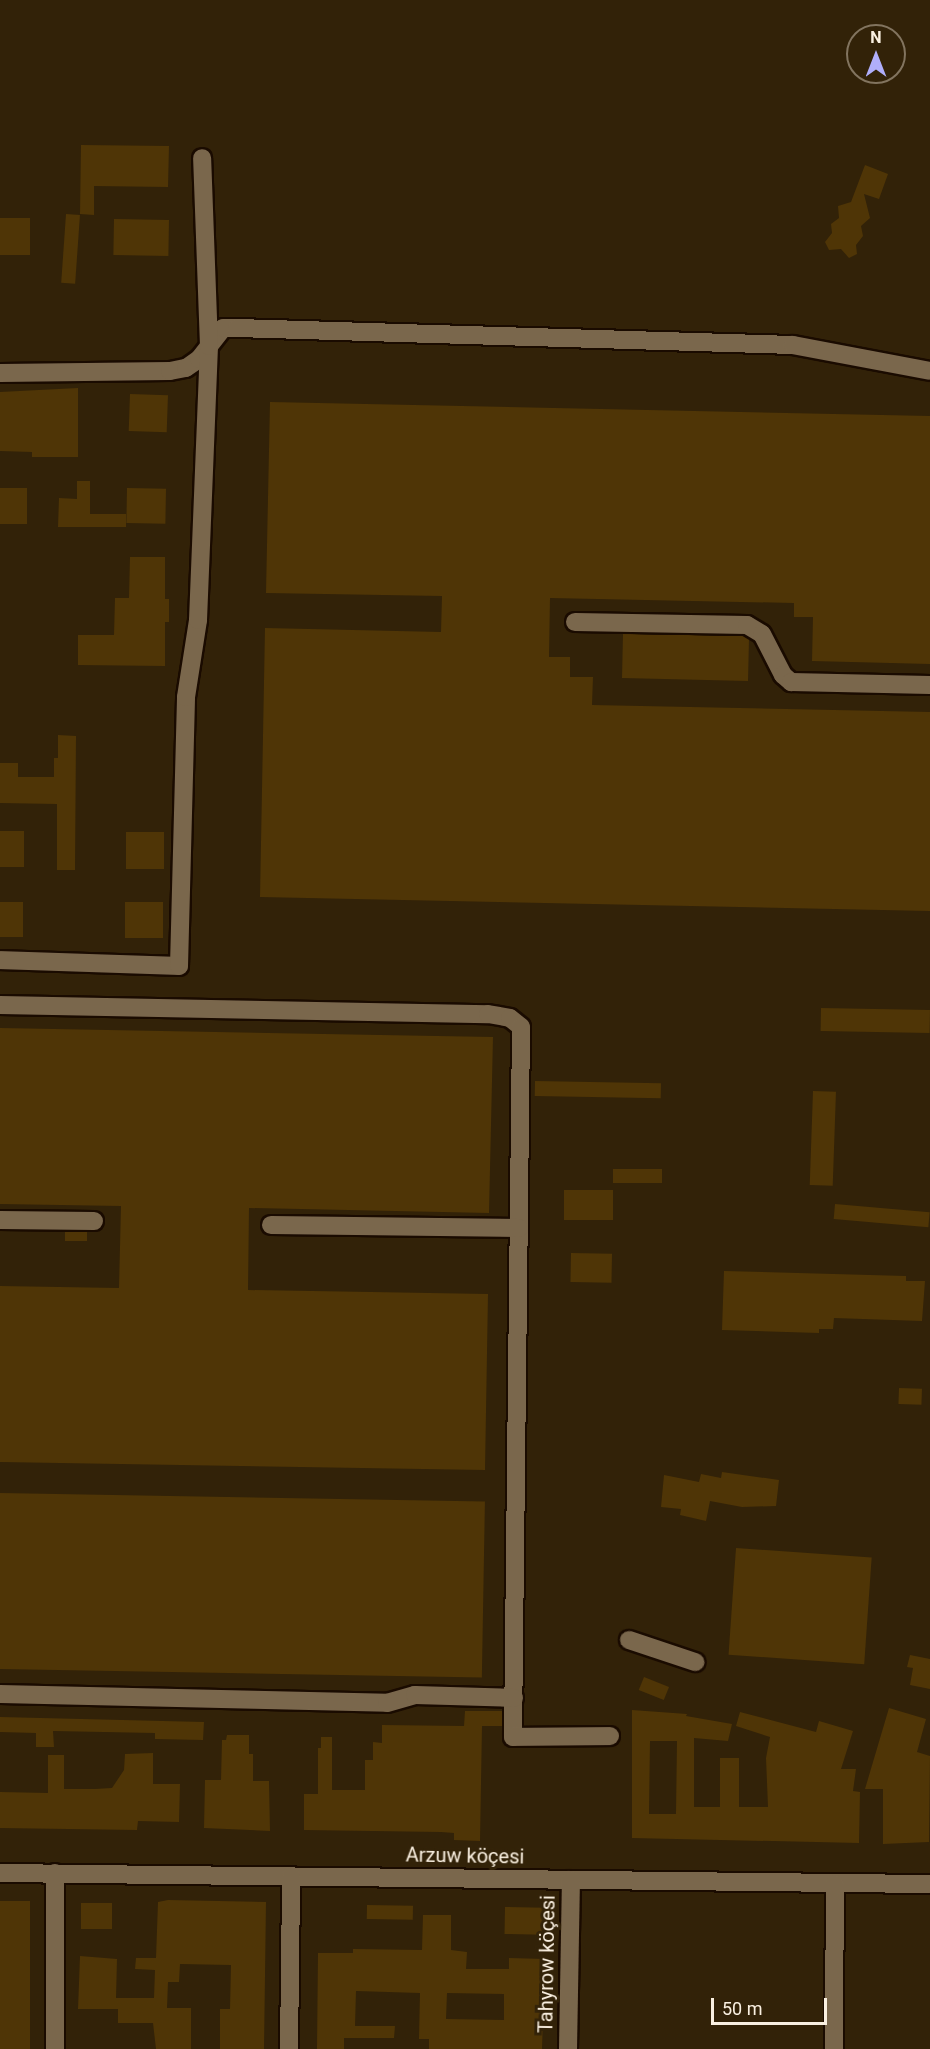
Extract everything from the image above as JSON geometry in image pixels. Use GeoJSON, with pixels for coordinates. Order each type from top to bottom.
{"type":"FeatureCollection","features":[{"type":"Feature","properties":{"kind":"street"},"geometry":{"type":"LineString","coordinates":[[0,960],[178,966],[186,697],[198,620],[209,346],[202,158]]}},
{"type":"Feature","properties":{"kind":"street"},"geometry":{"type":"LineString","coordinates":[[0,373],[170,371],[186,368],[199,359],[223,328],[237,327],[793,345],[930,371]]}},
{"type":"Feature","properties":{"kind":"street"},"geometry":{"type":"LineString","coordinates":[[575,622],[747,625],[762,634],[783,675],[791,682],[930,685]]}},
{"type":"Feature","properties":{"kind":"street"},"geometry":{"type":"LineString","coordinates":[[0,1005],[489,1014],[510,1018],[521,1027],[513,1737],[610,1736]]}},
{"type":"Feature","properties":{"kind":"street"},"geometry":{"type":"LineString","coordinates":[[0,1220],[94,1221]]}},
{"type":"Feature","properties":{"kind":"street"},"geometry":{"type":"LineString","coordinates":[[271,1225],[519,1228]]}},
{"type":"Feature","properties":{"kind":"street"},"geometry":{"type":"LineString","coordinates":[[629,1640],[695,1662]]}},
{"type":"Feature","properties":{"kind":"street"},"geometry":{"type":"LineString","coordinates":[[0,1694],[387,1703],[415,1695],[514,1698]]}},
{"type":"Feature","properties":{"kind":"street","name":"Arzuw köçesi"},"geometry":{"type":"LineString","coordinates":[[0,1873],[930,1884]]}},
{"type":"Feature","properties":{"kind":"street"},"geometry":{"type":"LineString","coordinates":[[55,1874],[55,2049]]}},
{"type":"Feature","properties":{"kind":"street"},"geometry":{"type":"LineString","coordinates":[[289,2049],[291,1876]]}},
{"type":"Feature","properties":{"kind":"street","name":"Tahyrow köçesi"},"geometry":{"type":"LineString","coordinates":[[568,2049],[571,1880]]}},
{"type":"Feature","properties":{"kind":"street"},"geometry":{"type":"LineString","coordinates":[[834,2049],[835,1884]]}},
{"type":"Feature","properties":{"kind":"building"},"geometry":{"type":"Polygon","coordinates":[[[81,145],[169,146],[168,187],[94,186],[94,215],[80,214],[81,145]]]}},
{"type":"Feature","properties":{"kind":"building"},"geometry":{"type":"Polygon","coordinates":[[[865,165],[888,174],[879,199],[864,194],[870,218],[861,226],[863,236],[856,245],[857,254],[849,258],[841,249],[829,250],[825,242],[832,233],[831,224],[839,218],[838,206],[851,202],[865,165]]]}},
{"type":"Feature","properties":{"kind":"building"},"geometry":{"type":"Polygon","coordinates":[[[66,214],[80,215],[75,284],[61,283],[66,214]]]}},
{"type":"Feature","properties":{"kind":"building"},"geometry":{"type":"Polygon","coordinates":[[[0,218],[30,218],[30,255],[0,255],[0,218]]]}},
{"type":"Feature","properties":{"kind":"building"},"geometry":{"type":"Polygon","coordinates":[[[114,219],[169,220],[168,256],[113,255],[114,219]]]}},
{"type":"Feature","properties":{"kind":"building"},"geometry":{"type":"Polygon","coordinates":[[[78,388],[78,457],[32,457],[32,452],[0,451],[0,392],[78,388]]]}},
{"type":"Feature","properties":{"kind":"building"},"geometry":{"type":"Polygon","coordinates":[[[130,394],[168,395],[167,432],[129,431],[130,394]]]}},
{"type":"Feature","properties":{"kind":"building"},"geometry":{"type":"Polygon","coordinates":[[[270,402],[930,416],[930,664],[812,661],[813,617],[794,617],[794,603],[550,598],[549,657],[570,657],[570,677],[593,677],[592,705],[930,712],[930,911],[260,897],[265,628],[441,632],[442,596],[266,593],[270,402]]]}},
{"type":"Feature","properties":{"kind":"building"},"geometry":{"type":"Polygon","coordinates":[[[77,481],[90,481],[90,514],[126,514],[126,527],[58,527],[59,498],[77,499],[77,481]]]}},
{"type":"Feature","properties":{"kind":"building"},"geometry":{"type":"Polygon","coordinates":[[[0,488],[27,488],[27,524],[0,524],[0,488]]]}},
{"type":"Feature","properties":{"kind":"building"},"geometry":{"type":"Polygon","coordinates":[[[127,488],[166,489],[165,524],[126,523],[127,488]]]}},
{"type":"Feature","properties":{"kind":"building"},"geometry":{"type":"Polygon","coordinates":[[[130,557],[165,557],[165,599],[169,599],[169,622],[165,622],[165,666],[78,665],[78,635],[114,635],[115,598],[129,598],[130,557]]]}},
{"type":"Feature","properties":{"kind":"building"},"geometry":{"type":"Polygon","coordinates":[[[623,634],[744,636],[749,639],[748,681],[622,678],[623,634]]]}},
{"type":"Feature","properties":{"kind":"building"},"geometry":{"type":"Polygon","coordinates":[[[58,735],[76,736],[75,870],[57,870],[57,804],[0,803],[0,763],[18,763],[18,777],[54,777],[54,758],[58,758],[58,735]]]}},
{"type":"Feature","properties":{"kind":"building"},"geometry":{"type":"Polygon","coordinates":[[[0,831],[24,831],[24,867],[0,867],[0,831]]]}},
{"type":"Feature","properties":{"kind":"building"},"geometry":{"type":"Polygon","coordinates":[[[126,832],[164,832],[164,869],[126,869],[126,832]]]}},
{"type":"Feature","properties":{"kind":"building"},"geometry":{"type":"Polygon","coordinates":[[[0,902],[23,902],[23,937],[0,937],[0,902]]]}},
{"type":"Feature","properties":{"kind":"building"},"geometry":{"type":"Polygon","coordinates":[[[125,902],[163,902],[163,938],[125,938],[125,902]]]}},
{"type":"Feature","properties":{"kind":"building"},"geometry":{"type":"Polygon","coordinates":[[[821,1008],[930,1010],[930,1033],[821,1031],[821,1008]]]}},
{"type":"Feature","properties":{"kind":"building"},"geometry":{"type":"Polygon","coordinates":[[[0,1028],[493,1037],[489,1213],[249,1208],[248,1290],[488,1294],[485,1470],[0,1462],[0,1286],[119,1288],[121,1206],[0,1204],[0,1028]]]}},
{"type":"Feature","properties":{"kind":"building"},"geometry":{"type":"Polygon","coordinates":[[[535,1081],[661,1083],[661,1098],[535,1096],[535,1081]]]}},
{"type":"Feature","properties":{"kind":"building"},"geometry":{"type":"Polygon","coordinates":[[[813,1091],[836,1092],[833,1186],[810,1185],[813,1091]]]}},
{"type":"Feature","properties":{"kind":"building"},"geometry":{"type":"Polygon","coordinates":[[[613,1169],[662,1169],[662,1183],[613,1183],[613,1169]]]}},
{"type":"Feature","properties":{"kind":"building"},"geometry":{"type":"Polygon","coordinates":[[[564,1190],[613,1190],[613,1220],[564,1220],[564,1190]]]}},
{"type":"Feature","properties":{"kind":"building"},"geometry":{"type":"Polygon","coordinates":[[[835,1204],[930,1212],[928,1227],[834,1219],[835,1204]]]}},
{"type":"Feature","properties":{"kind":"building"},"geometry":{"type":"Polygon","coordinates":[[[65,1232],[87,1232],[87,1241],[65,1241],[65,1232]]]}},
{"type":"Feature","properties":{"kind":"building"},"geometry":{"type":"Polygon","coordinates":[[[571,1253],[612,1254],[611,1283],[570,1282],[571,1253]]]}},
{"type":"Feature","properties":{"kind":"building"},"geometry":{"type":"Polygon","coordinates":[[[724,1271],[906,1276],[906,1281],[925,1281],[922,1321],[834,1318],[833,1329],[819,1329],[819,1333],[722,1330],[724,1271]]]}},
{"type":"Feature","properties":{"kind":"building"},"geometry":{"type":"Polygon","coordinates":[[[899,1388],[922,1389],[921,1405],[898,1404],[899,1388]]]}},
{"type":"Feature","properties":{"kind":"building"},"geometry":{"type":"Polygon","coordinates":[[[722,1472],[779,1480],[776,1506],[742,1507],[710,1501],[706,1521],[680,1515],[681,1509],[661,1507],[664,1475],[699,1482],[701,1474],[721,1478],[722,1472]]]}},
{"type":"Feature","properties":{"kind":"building"},"geometry":{"type":"Polygon","coordinates":[[[0,1493],[485,1501],[482,1677],[0,1669],[0,1493]]]}},
{"type":"Feature","properties":{"kind":"building"},"geometry":{"type":"Polygon","coordinates":[[[736,1548],[872,1557],[864,1664],[729,1655],[736,1548]]]}},
{"type":"Feature","properties":{"kind":"building"},"geometry":{"type":"Polygon","coordinates":[[[910,1655],[930,1659],[930,1689],[910,1685],[913,1668],[907,1667],[910,1655]]]}},
{"type":"Feature","properties":{"kind":"building"},"geometry":{"type":"Polygon","coordinates":[[[644,1677],[669,1687],[664,1700],[639,1690],[644,1677]]]}},
{"type":"Feature","properties":{"kind":"building"},"geometry":{"type":"Polygon","coordinates":[[[889,1708],[926,1719],[917,1752],[930,1756],[929,1842],[883,1844],[883,1789],[865,1789],[889,1708]]]}},
{"type":"Feature","properties":{"kind":"building"},"geometry":{"type":"Polygon","coordinates":[[[632,1710],[687,1714],[686,1716],[732,1724],[728,1741],[694,1738],[694,1807],[720,1807],[720,1758],[739,1758],[739,1807],[768,1807],[766,1758],[770,1737],[736,1726],[740,1712],[816,1732],[819,1721],[853,1731],[841,1769],[856,1769],[853,1791],[860,1792],[859,1843],[632,1838],[632,1710]],[[650,1741],[649,1814],[676,1814],[677,1741],[650,1741]]]}},
{"type":"Feature","properties":{"kind":"building"},"geometry":{"type":"Polygon","coordinates":[[[465,1711],[502,1711],[502,1726],[482,1726],[480,1841],[454,1840],[454,1833],[441,1832],[304,1830],[304,1794],[318,1794],[318,1748],[321,1748],[321,1737],[332,1737],[332,1790],[365,1790],[365,1760],[373,1760],[373,1742],[382,1743],[382,1725],[464,1726],[465,1711]]]}},
{"type":"Feature","properties":{"kind":"building"},"geometry":{"type":"Polygon","coordinates":[[[0,1717],[204,1722],[203,1740],[155,1739],[155,1733],[53,1731],[54,1747],[36,1747],[36,1733],[0,1732],[0,1717]]]}},
{"type":"Feature","properties":{"kind":"building"},"geometry":{"type":"Polygon","coordinates":[[[227,1735],[249,1735],[249,1754],[253,1754],[253,1781],[269,1781],[270,1831],[204,1828],[205,1780],[221,1780],[222,1740],[226,1740],[227,1735]]]}},
{"type":"Feature","properties":{"kind":"building"},"geometry":{"type":"Polygon","coordinates":[[[153,1753],[153,1784],[180,1784],[179,1822],[138,1821],[137,1830],[0,1828],[0,1792],[48,1793],[48,1755],[64,1755],[64,1789],[95,1789],[112,1788],[124,1770],[125,1754],[153,1753]]]}},
{"type":"Feature","properties":{"kind":"building"},"geometry":{"type":"Polygon","coordinates":[[[168,1900],[266,1902],[264,2049],[220,2049],[220,2009],[230,2009],[231,1965],[180,1964],[179,1982],[168,1982],[167,2008],[191,2008],[191,2049],[156,2049],[153,2023],[118,2023],[118,2009],[78,2009],[80,1956],[117,1959],[116,1998],[154,1998],[155,1970],[135,1969],[136,1958],[156,1958],[158,1902],[168,1900]]]}},
{"type":"Feature","properties":{"kind":"building"},"geometry":{"type":"Polygon","coordinates":[[[0,1901],[30,1901],[30,2049],[0,2049],[0,1901]]]}},
{"type":"Feature","properties":{"kind":"building"},"geometry":{"type":"Polygon","coordinates":[[[81,1903],[112,1903],[112,1929],[81,1929],[81,1903]]]}},
{"type":"Feature","properties":{"kind":"building"},"geometry":{"type":"Polygon","coordinates":[[[367,1905],[413,1906],[413,1920],[367,1919],[367,1905]]]}},
{"type":"Feature","properties":{"kind":"building"},"geometry":{"type":"Polygon","coordinates":[[[505,1907],[545,1908],[545,1935],[505,1934],[505,1907]]]}},
{"type":"Feature","properties":{"kind":"building"},"geometry":{"type":"Polygon","coordinates":[[[423,1915],[451,1915],[451,1950],[467,1952],[466,1969],[509,1969],[509,1958],[545,1959],[542,2049],[429,2049],[429,2039],[419,2039],[420,1993],[356,1991],[355,2026],[395,2026],[394,2038],[344,2038],[344,2049],[317,2049],[318,1953],[353,1953],[353,1949],[422,1950],[423,1915]],[[447,1993],[446,2019],[504,2020],[504,1994],[447,1993]]]}}]}
